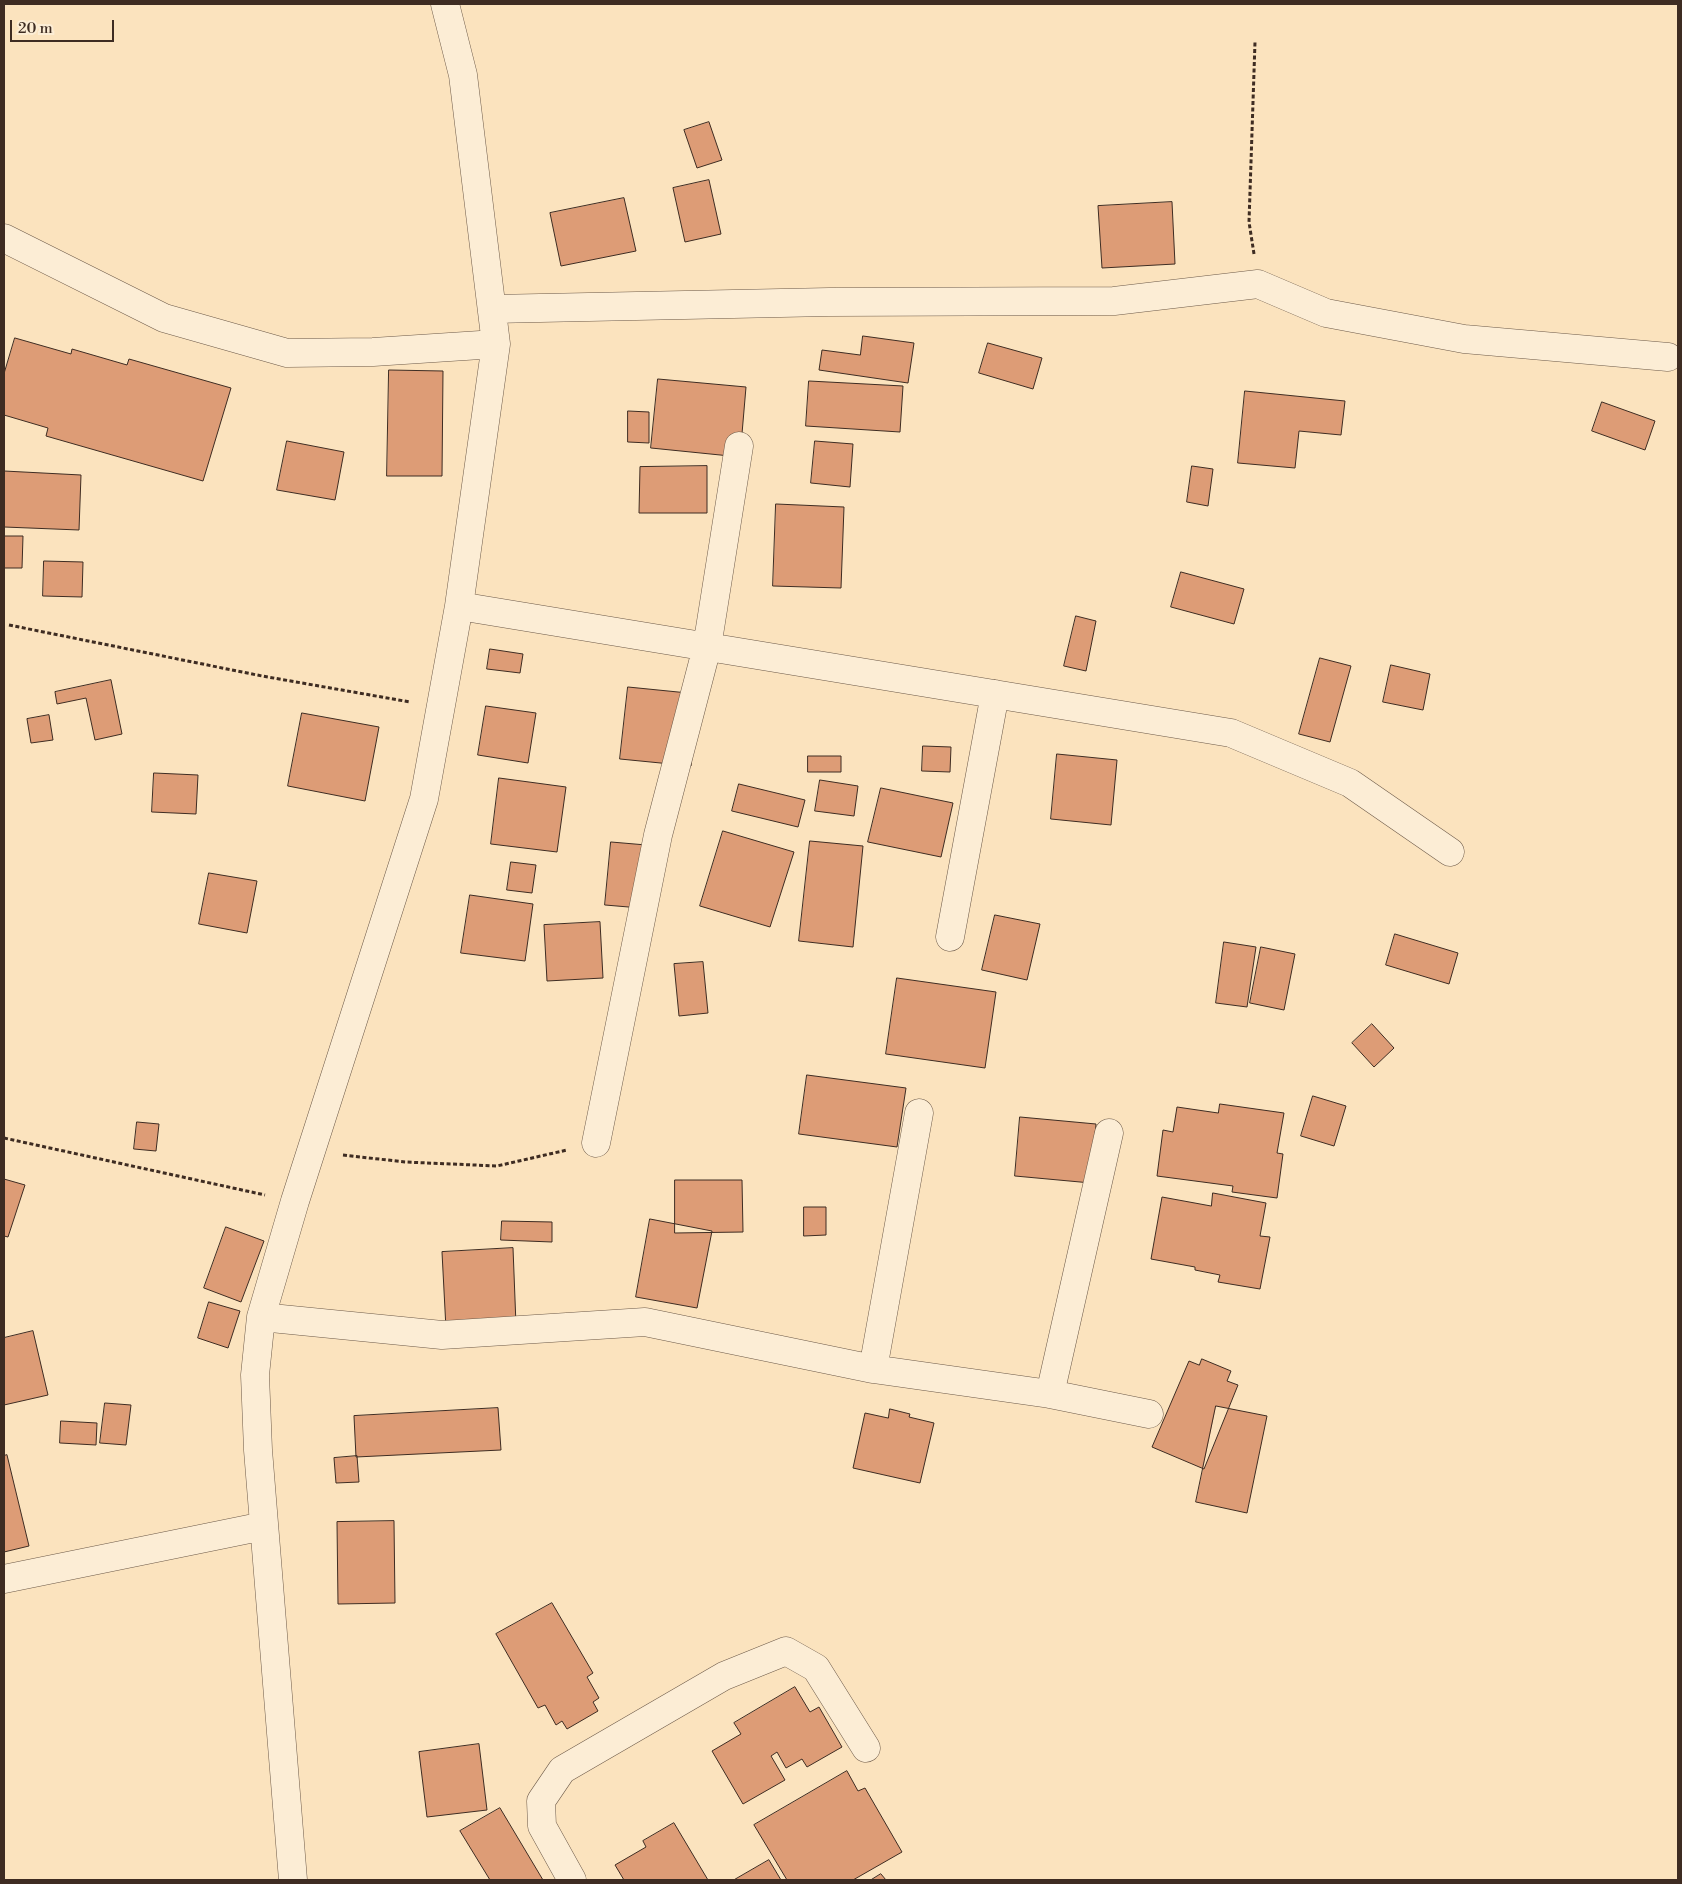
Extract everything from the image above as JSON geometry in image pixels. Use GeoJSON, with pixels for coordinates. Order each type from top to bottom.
{"type":"FeatureCollection","features":[{"type":"Feature","properties":{"kind":"street"},"geometry":{"type":"LineString","coordinates":[[293,1880],[258,1450],[255,1375],[261,1317],[294,1201],[424,799],[459,606],[496,344],[463,75],[445,4]]}},
{"type":"Feature","properties":{"kind":"street"},"geometry":{"type":"LineString","coordinates":[[4,238],[164,318],[287,353],[373,352],[496,344]]}},
{"type":"Feature","properties":{"kind":"street"},"geometry":{"type":"LineString","coordinates":[[492,309],[829,302],[1114,301],[1258,284],[1326,313],[1455,337],[1668,357]]}},
{"type":"Feature","properties":{"kind":"street"},"geometry":{"type":"LineString","coordinates":[[596,1143],[658,835],[707,647],[739,446]]}},
{"type":"Feature","properties":{"kind":"street"},"geometry":{"type":"LineString","coordinates":[[459,606],[1231,733],[1350,783],[1450,852]]}},
{"type":"Feature","properties":{"kind":"street"},"geometry":{"type":"LineString","coordinates":[[950,937],[995,694]]}},
{"type":"Feature","properties":{"kind":"street"},"geometry":{"type":"LineString","coordinates":[[873,1370],[920,1113]]}},
{"type":"Feature","properties":{"kind":"street"},"geometry":{"type":"LineString","coordinates":[[1050,1394],[1110,1133]]}},
{"type":"Feature","properties":{"kind":"street"},"geometry":{"type":"LineString","coordinates":[[261,1317],[442,1335],[645,1322],[873,1370],[1050,1394],[1149,1414]]}},
{"type":"Feature","properties":{"kind":"street"},"geometry":{"type":"LineString","coordinates":[[4,1579],[264,1526]]}},
{"type":"Feature","properties":{"kind":"street"},"geometry":{"type":"LineString","coordinates":[[572,1880],[542,1826],[541,1801],[562,1770],[724,1676],[786,1651],[816,1668],[866,1748]]}},
{"type":"Feature","properties":{"kind":"path"},"geometry":{"type":"LineString","coordinates":[[1255,42],[1249,222],[1258,284]]}},
{"type":"Feature","properties":{"kind":"path"},"geometry":{"type":"LineString","coordinates":[[9,625],[262,676],[440,708]]}},
{"type":"Feature","properties":{"kind":"path"},"geometry":{"type":"LineString","coordinates":[[4,1138],[294,1201]]}},
{"type":"Feature","properties":{"kind":"path"},"geometry":{"type":"LineString","coordinates":[[310,1151],[405,1162],[497,1166],[596,1143]]}},
{"type":"Feature","properties":{"kind":"building"},"geometry":{"type":"Polygon","coordinates":[[[709,122],[722,160],[697,168],[684,130],[709,122]]]}},
{"type":"Feature","properties":{"kind":"building"},"geometry":{"type":"Polygon","coordinates":[[[709,180],[721,234],[685,242],[673,188],[709,180]]]}},
{"type":"Feature","properties":{"kind":"building"},"geometry":{"type":"Polygon","coordinates":[[[624,198],[636,251],[561,266],[550,213],[624,198]]]}},
{"type":"Feature","properties":{"kind":"building"},"geometry":{"type":"Polygon","coordinates":[[[1172,202],[1175,264],[1102,268],[1098,206],[1172,202]]]}},
{"type":"Feature","properties":{"kind":"building"},"geometry":{"type":"Polygon","coordinates":[[[863,336],[914,343],[908,383],[819,370],[822,350],[860,355],[863,336]]]}},
{"type":"Feature","properties":{"kind":"building"},"geometry":{"type":"Polygon","coordinates":[[[15,338],[71,354],[72,349],[127,365],[129,359],[231,388],[203,481],[46,436],[48,428],[4,415],[4,374],[15,338]]]}},
{"type":"Feature","properties":{"kind":"building"},"geometry":{"type":"Polygon","coordinates":[[[988,343],[1042,358],[1033,389],[979,373],[988,343]]]}},
{"type":"Feature","properties":{"kind":"building"},"geometry":{"type":"Polygon","coordinates":[[[389,370],[443,371],[442,476],[387,476],[389,370]]]}},
{"type":"Feature","properties":{"kind":"building"},"geometry":{"type":"Polygon","coordinates":[[[658,379],[746,387],[740,457],[651,448],[658,379]]]}},
{"type":"Feature","properties":{"kind":"building"},"geometry":{"type":"Polygon","coordinates":[[[809,381],[903,386],[900,432],[806,426],[809,381]]]}},
{"type":"Feature","properties":{"kind":"building"},"geometry":{"type":"Polygon","coordinates":[[[1245,391],[1345,401],[1341,435],[1299,431],[1295,468],[1238,463],[1245,391]]]}},
{"type":"Feature","properties":{"kind":"building"},"geometry":{"type":"Polygon","coordinates":[[[1602,402],[1655,421],[1645,450],[1592,431],[1602,402]]]}},
{"type":"Feature","properties":{"kind":"building"},"geometry":{"type":"Polygon","coordinates":[[[628,411],[649,412],[649,443],[628,442],[628,411]]]}},
{"type":"Feature","properties":{"kind":"building"},"geometry":{"type":"Polygon","coordinates":[[[287,441],[344,452],[335,500],[277,490],[287,441]]]}},
{"type":"Feature","properties":{"kind":"building"},"geometry":{"type":"Polygon","coordinates":[[[815,441],[853,444],[850,487],[811,483],[815,441]]]}},
{"type":"Feature","properties":{"kind":"building"},"geometry":{"type":"Polygon","coordinates":[[[707,466],[707,513],[639,513],[640,467],[707,466]]]}},
{"type":"Feature","properties":{"kind":"building"},"geometry":{"type":"Polygon","coordinates":[[[1192,466],[1213,469],[1208,506],[1187,502],[1192,466]]]}},
{"type":"Feature","properties":{"kind":"building"},"geometry":{"type":"Polygon","coordinates":[[[4,471],[81,475],[79,530],[4,527],[4,471]]]}},
{"type":"Feature","properties":{"kind":"building"},"geometry":{"type":"Polygon","coordinates":[[[776,504],[844,507],[841,588],[773,586],[776,504]]]}},
{"type":"Feature","properties":{"kind":"building"},"geometry":{"type":"Polygon","coordinates":[[[4,536],[23,536],[22,568],[4,568],[4,536]]]}},
{"type":"Feature","properties":{"kind":"building"},"geometry":{"type":"Polygon","coordinates":[[[44,561],[83,562],[82,597],[43,596],[44,561]]]}},
{"type":"Feature","properties":{"kind":"building"},"geometry":{"type":"Polygon","coordinates":[[[1181,572],[1244,589],[1234,624],[1171,607],[1181,572]]]}},
{"type":"Feature","properties":{"kind":"building"},"geometry":{"type":"Polygon","coordinates":[[[1076,616],[1096,621],[1086,671],[1064,666],[1076,616]]]}},
{"type":"Feature","properties":{"kind":"building"},"geometry":{"type":"Polygon","coordinates":[[[490,649],[523,654],[520,673],[487,669],[490,649]]]}},
{"type":"Feature","properties":{"kind":"building"},"geometry":{"type":"Polygon","coordinates":[[[1320,658],[1351,666],[1330,742],[1299,734],[1320,658]]]}},
{"type":"Feature","properties":{"kind":"building"},"geometry":{"type":"Polygon","coordinates":[[[1391,665],[1430,674],[1423,710],[1383,702],[1391,665]]]}},
{"type":"Feature","properties":{"kind":"building"},"geometry":{"type":"Polygon","coordinates":[[[111,680],[122,734],[95,740],[86,698],[57,704],[55,692],[111,680]]]}},
{"type":"Feature","properties":{"kind":"building"},"geometry":{"type":"Polygon","coordinates":[[[628,687],[698,694],[691,766],[620,759],[628,687]]]}},
{"type":"Feature","properties":{"kind":"building"},"geometry":{"type":"Polygon","coordinates":[[[486,706],[536,713],[528,763],[478,755],[486,706]]]}},
{"type":"Feature","properties":{"kind":"building"},"geometry":{"type":"Polygon","coordinates":[[[302,713],[379,727],[365,801],[288,786],[302,713]]]}},
{"type":"Feature","properties":{"kind":"building"},"geometry":{"type":"Polygon","coordinates":[[[49,715],[53,740],[31,743],[27,719],[49,715]]]}},
{"type":"Feature","properties":{"kind":"building"},"geometry":{"type":"Polygon","coordinates":[[[923,746],[951,747],[950,772],[922,771],[923,746]]]}},
{"type":"Feature","properties":{"kind":"building"},"geometry":{"type":"Polygon","coordinates":[[[1057,754],[1117,760],[1111,825],[1051,819],[1057,754]]]}},
{"type":"Feature","properties":{"kind":"building"},"geometry":{"type":"Polygon","coordinates":[[[808,756],[841,756],[841,772],[808,772],[808,756]]]}},
{"type":"Feature","properties":{"kind":"building"},"geometry":{"type":"Polygon","coordinates":[[[154,773],[198,775],[196,814],[152,812],[154,773]]]}},
{"type":"Feature","properties":{"kind":"building"},"geometry":{"type":"Polygon","coordinates":[[[499,778],[566,787],[557,852],[491,844],[499,778]]]}},
{"type":"Feature","properties":{"kind":"building"},"geometry":{"type":"Polygon","coordinates":[[[820,780],[858,786],[854,816],[815,811],[820,780]]]}},
{"type":"Feature","properties":{"kind":"building"},"geometry":{"type":"Polygon","coordinates":[[[739,784],[805,800],[798,827],[732,811],[739,784]]]}},
{"type":"Feature","properties":{"kind":"building"},"geometry":{"type":"Polygon","coordinates":[[[881,788],[953,803],[941,857],[868,842],[881,788]]]}},
{"type":"Feature","properties":{"kind":"building"},"geometry":{"type":"Polygon","coordinates":[[[723,831],[794,852],[770,927],[700,906],[723,831]]]}},
{"type":"Feature","properties":{"kind":"building"},"geometry":{"type":"Polygon","coordinates":[[[810,841],[863,846],[853,947],[799,941],[810,841]]]}},
{"type":"Feature","properties":{"kind":"building"},"geometry":{"type":"Polygon","coordinates":[[[611,842],[658,846],[652,909],[605,905],[611,842]]]}},
{"type":"Feature","properties":{"kind":"building"},"geometry":{"type":"Polygon","coordinates":[[[511,862],[536,865],[532,893],[507,890],[511,862]]]}},
{"type":"Feature","properties":{"kind":"building"},"geometry":{"type":"Polygon","coordinates":[[[209,873],[257,881],[247,933],[199,924],[209,873]]]}},
{"type":"Feature","properties":{"kind":"building"},"geometry":{"type":"Polygon","coordinates":[[[470,895],[533,904],[525,961],[461,953],[470,895]]]}},
{"type":"Feature","properties":{"kind":"building"},"geometry":{"type":"Polygon","coordinates":[[[995,915],[1040,924],[1027,980],[982,970],[995,915]]]}},
{"type":"Feature","properties":{"kind":"building"},"geometry":{"type":"Polygon","coordinates":[[[600,922],[603,978],[547,981],[544,925],[600,922]]]}},
{"type":"Feature","properties":{"kind":"building"},"geometry":{"type":"Polygon","coordinates":[[[1395,934],[1458,953],[1449,984],[1386,965],[1395,934]]]}},
{"type":"Feature","properties":{"kind":"building"},"geometry":{"type":"Polygon","coordinates":[[[1224,942],[1256,947],[1247,1007],[1216,1003],[1224,942]]]}},
{"type":"Feature","properties":{"kind":"building"},"geometry":{"type":"Polygon","coordinates":[[[1261,947],[1295,954],[1284,1010],[1250,1003],[1261,947]]]}},
{"type":"Feature","properties":{"kind":"building"},"geometry":{"type":"Polygon","coordinates":[[[703,962],[708,1013],[679,1016],[674,964],[703,962]]]}},
{"type":"Feature","properties":{"kind":"building"},"geometry":{"type":"Polygon","coordinates":[[[897,978],[996,992],[985,1068],[886,1054],[897,978]]]}},
{"type":"Feature","properties":{"kind":"building"},"geometry":{"type":"Polygon","coordinates":[[[1372,1024],[1394,1048],[1374,1067],[1352,1043],[1372,1024]]]}},
{"type":"Feature","properties":{"kind":"building"},"geometry":{"type":"Polygon","coordinates":[[[807,1075],[906,1088],[897,1147],[799,1134],[807,1075]]]}},
{"type":"Feature","properties":{"kind":"building"},"geometry":{"type":"Polygon","coordinates":[[[1313,1096],[1346,1106],[1334,1146],[1301,1136],[1313,1096]]]}},
{"type":"Feature","properties":{"kind":"building"},"geometry":{"type":"Polygon","coordinates":[[[1220,1104],[1284,1113],[1277,1153],[1283,1154],[1277,1198],[1232,1192],[1233,1186],[1157,1176],[1163,1130],[1173,1132],[1177,1107],[1218,1113],[1220,1104]]]}},
{"type":"Feature","properties":{"kind":"building"},"geometry":{"type":"Polygon","coordinates":[[[1020,1117],[1096,1124],[1091,1183],[1015,1176],[1020,1117]]]}},
{"type":"Feature","properties":{"kind":"building"},"geometry":{"type":"Polygon","coordinates":[[[137,1122],[159,1124],[156,1151],[134,1149],[137,1122]]]}},
{"type":"Feature","properties":{"kind":"building"},"geometry":{"type":"Polygon","coordinates":[[[4,1179],[25,1185],[8,1237],[4,1236],[4,1179]]]}},
{"type":"Feature","properties":{"kind":"building"},"geometry":{"type":"Polygon","coordinates":[[[675,1180],[742,1180],[743,1232],[675,1233],[675,1180]]]}},
{"type":"Feature","properties":{"kind":"building"},"geometry":{"type":"Polygon","coordinates":[[[1213,1193],[1266,1203],[1260,1236],[1270,1237],[1260,1289],[1218,1282],[1220,1275],[1195,1270],[1195,1267],[1151,1259],[1162,1197],[1211,1206],[1213,1193]]]}},
{"type":"Feature","properties":{"kind":"building"},"geometry":{"type":"Polygon","coordinates":[[[804,1207],[826,1207],[826,1235],[804,1236],[804,1207]]]}},
{"type":"Feature","properties":{"kind":"building"},"geometry":{"type":"Polygon","coordinates":[[[650,1219],[712,1231],[697,1308],[636,1297],[650,1219]]]}},
{"type":"Feature","properties":{"kind":"building"},"geometry":{"type":"Polygon","coordinates":[[[502,1221],[552,1222],[552,1242],[501,1240],[502,1221]]]}},
{"type":"Feature","properties":{"kind":"building"},"geometry":{"type":"Polygon","coordinates":[[[226,1227],[264,1241],[241,1302],[204,1288],[226,1227]]]}},
{"type":"Feature","properties":{"kind":"building"},"geometry":{"type":"Polygon","coordinates":[[[513,1248],[516,1325],[446,1329],[442,1252],[513,1248]]]}},
{"type":"Feature","properties":{"kind":"building"},"geometry":{"type":"Polygon","coordinates":[[[209,1302],[240,1311],[228,1348],[198,1338],[209,1302]]]}},
{"type":"Feature","properties":{"kind":"building"},"geometry":{"type":"Polygon","coordinates":[[[33,1331],[48,1395],[4,1405],[4,1338],[33,1331]]]}},
{"type":"Feature","properties":{"kind":"building"},"geometry":{"type":"Polygon","coordinates":[[[1202,1359],[1231,1371],[1227,1381],[1238,1385],[1204,1469],[1152,1447],[1189,1361],[1199,1365],[1202,1359]]]}},
{"type":"Feature","properties":{"kind":"building"},"geometry":{"type":"Polygon","coordinates":[[[105,1403],[131,1405],[126,1445],[100,1443],[105,1403]]]}},
{"type":"Feature","properties":{"kind":"building"},"geometry":{"type":"Polygon","coordinates":[[[1216,1406],[1267,1416],[1247,1513],[1196,1502],[1216,1406]]]}},
{"type":"Feature","properties":{"kind":"building"},"geometry":{"type":"Polygon","coordinates":[[[498,1408],[501,1450],[356,1457],[354,1416],[498,1408]]]}},
{"type":"Feature","properties":{"kind":"building"},"geometry":{"type":"Polygon","coordinates":[[[890,1409],[910,1414],[909,1417],[934,1423],[920,1483],[853,1468],[865,1413],[888,1418],[890,1409]]]}},
{"type":"Feature","properties":{"kind":"building"},"geometry":{"type":"Polygon","coordinates":[[[61,1421],[97,1423],[96,1445],[60,1443],[61,1421]]]}},
{"type":"Feature","properties":{"kind":"building"},"geometry":{"type":"Polygon","coordinates":[[[7,1455],[29,1546],[4,1552],[4,1456],[7,1455]]]}},
{"type":"Feature","properties":{"kind":"building"},"geometry":{"type":"Polygon","coordinates":[[[357,1456],[359,1482],[336,1483],[334,1458],[357,1456]]]}},
{"type":"Feature","properties":{"kind":"building"},"geometry":{"type":"Polygon","coordinates":[[[394,1521],[395,1603],[338,1604],[337,1522],[394,1521]]]}},
{"type":"Feature","properties":{"kind":"building"},"geometry":{"type":"Polygon","coordinates":[[[552,1603],[593,1673],[587,1677],[599,1698],[593,1702],[598,1711],[567,1729],[562,1721],[556,1725],[545,1705],[538,1708],[496,1634],[552,1603]]]}},
{"type":"Feature","properties":{"kind":"building"},"geometry":{"type":"Polygon","coordinates":[[[795,1687],[810,1712],[819,1707],[842,1747],[807,1767],[802,1759],[786,1768],[777,1752],[771,1756],[785,1780],[743,1804],[712,1751],[741,1734],[734,1723],[795,1687]]]}},
{"type":"Feature","properties":{"kind":"building"},"geometry":{"type":"Polygon","coordinates":[[[479,1744],[487,1810],[427,1817],[419,1752],[479,1744]]]}},
{"type":"Feature","properties":{"kind":"building"},"geometry":{"type":"Polygon","coordinates":[[[847,1771],[858,1791],[865,1788],[902,1852],[853,1880],[787,1880],[754,1825],[847,1771]]]}},
{"type":"Feature","properties":{"kind":"building"},"geometry":{"type":"Polygon","coordinates":[[[500,1808],[543,1880],[490,1880],[460,1831],[500,1808]]]}},
{"type":"Feature","properties":{"kind":"building"},"geometry":{"type":"Polygon","coordinates":[[[674,1823],[708,1880],[624,1880],[615,1865],[646,1847],[643,1841],[674,1823]]]}},
{"type":"Feature","properties":{"kind":"building"},"geometry":{"type":"Polygon","coordinates":[[[769,1860],[781,1880],[734,1880],[769,1860]]]}},
{"type":"Feature","properties":{"kind":"building"},"geometry":{"type":"Polygon","coordinates":[[[881,1874],[886,1880],[871,1880],[881,1874]]]}}]}
